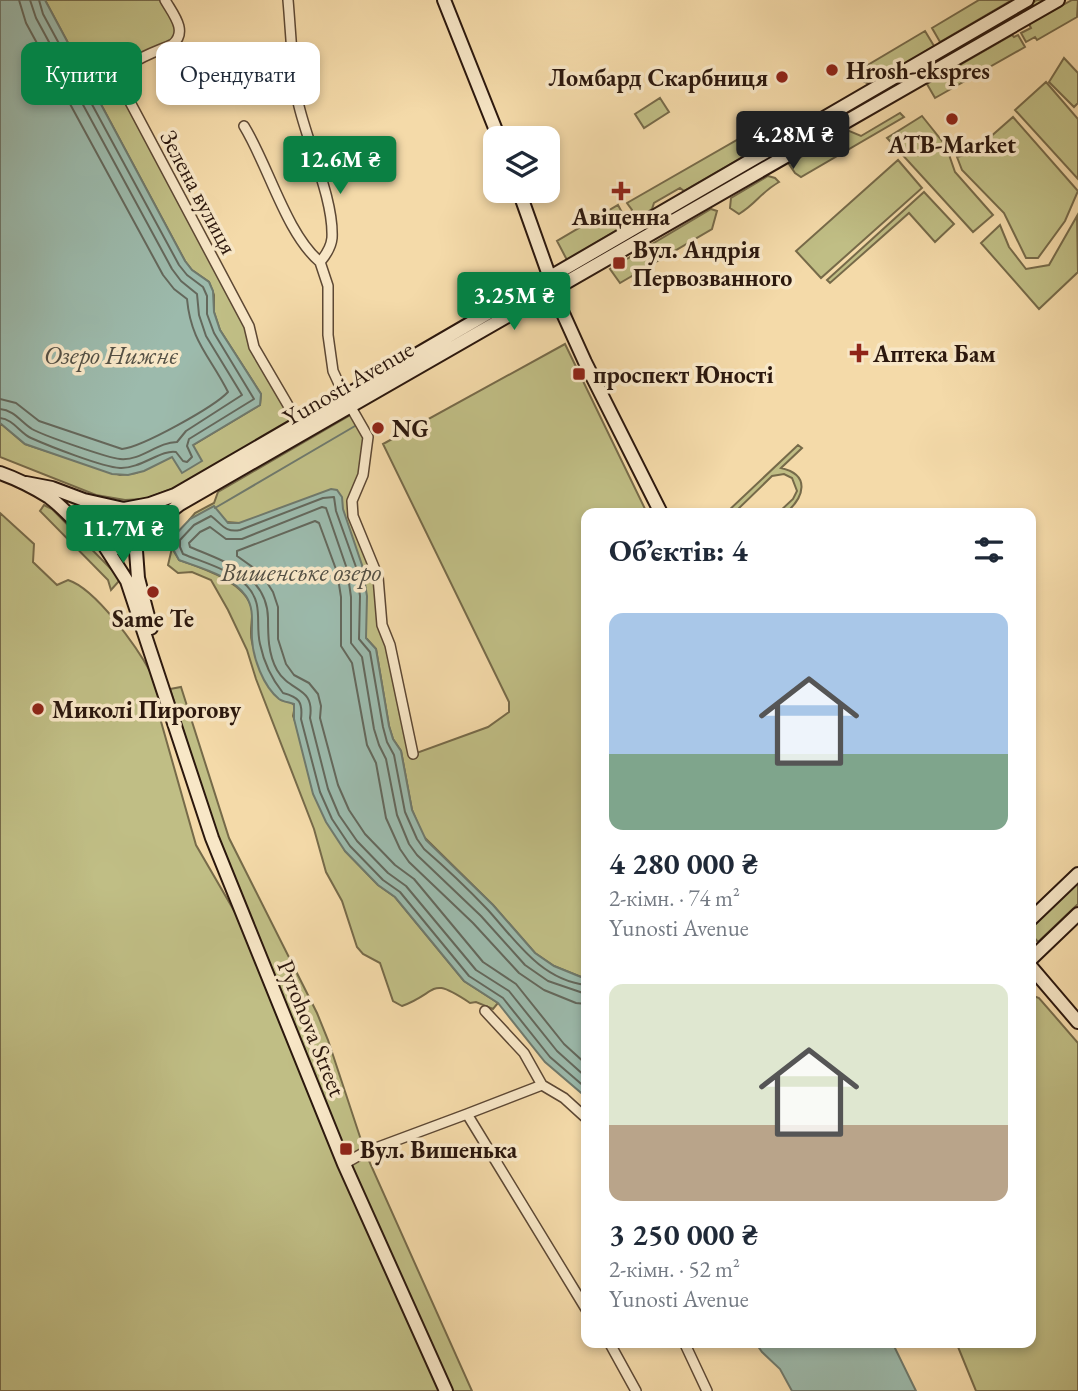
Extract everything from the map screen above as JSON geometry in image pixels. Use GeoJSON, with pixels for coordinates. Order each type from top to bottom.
{"type":"FeatureCollection","features":[{"type":"Feature","properties":{"kind":"main road"},"geometry":{"type":"LineString","coordinates":[[444,0],[494,126]]}},
{"type":"Feature","properties":{"kind":"main road","name":"Yunosti Avenue"},"geometry":{"type":"LineString","coordinates":[[552,284],[717,180],[1027,0]]}},
{"type":"Feature","properties":{"kind":"main road","name":"Yunosti Avenue"},"geometry":{"type":"LineString","coordinates":[[135,536],[180,504],[347,401],[552,284],[724,192],[1058,0]]}},
{"type":"Feature","properties":{"kind":"main road"},"geometry":{"type":"LineString","coordinates":[[840,108],[848,121]]}},
{"type":"Feature","properties":{"kind":"main road"},"geometry":{"type":"LineString","coordinates":[[717,180],[724,192]]}},
{"type":"Feature","properties":{"kind":"main road"},"geometry":{"type":"LineString","coordinates":[[523,203],[552,284],[585,362],[658,508]]}},
{"type":"Feature","properties":{"kind":"main road","name":"Yunosti Avenue"},"geometry":{"type":"LineString","coordinates":[[121,508],[159,502],[175,495],[299,424],[347,401]]}},
{"type":"Feature","properties":{"kind":"main road","name":"Pyrohova Street"},"geometry":{"type":"LineString","coordinates":[[0,473],[26,483],[51,498],[101,542],[127,581],[212,838],[344,1164],[446,1391]]}},
{"type":"Feature","properties":{"kind":"main road","name":"Pyrohova Street"},"geometry":{"type":"LineString","coordinates":[[26,483],[121,508]]}},
{"type":"Feature","properties":{"kind":"main road"},"geometry":{"type":"LineString","coordinates":[[121,508],[136,522],[135,536],[129,545],[122,548],[115,549],[101,542],[96,523],[99,516],[104,511],[121,508]]}},
{"type":"Feature","properties":{"kind":"main road"},"geometry":{"type":"LineString","coordinates":[[138,569],[149,528]]}},
{"type":"Feature","properties":{"kind":"main road","name":"Pyrohova Street"},"geometry":{"type":"LineString","coordinates":[[135,536],[138,569],[159,673]]}},
{"type":"Feature","properties":{"kind":"main road"},"geometry":{"type":"LineString","coordinates":[[1036,914],[1078,874]]}},
{"type":"Feature","properties":{"kind":"main road"},"geometry":{"type":"LineString","coordinates":[[1036,954],[1078,914]]}},
{"type":"Feature","properties":{"kind":"main road"},"geometry":{"type":"LineString","coordinates":[[1036,973],[1078,1022]]}},
{"type":"Feature","properties":{"kind":"street","name":"Зелена вулиця"},"geometry":{"type":"LineString","coordinates":[[165,0],[179,25],[181,33],[178,40],[128,66],[122,74],[121,85],[249,326],[254,346],[299,424]]}},
{"type":"Feature","properties":{"kind":"street"},"geometry":{"type":"LineString","coordinates":[[288,0],[298,100],[323,185],[331,223],[332,240],[329,251],[320,262]]}},
{"type":"Feature","properties":{"kind":"street"},"geometry":{"type":"LineString","coordinates":[[244,126],[256,145],[300,241],[320,262],[328,286],[328,335],[333,371],[367,434],[368,442],[363,475],[352,501],[353,516],[378,577],[382,625],[390,645],[413,754]]}},
{"type":"Feature","properties":{"kind":"street"},"geometry":{"type":"LineString","coordinates":[[485,1011],[524,1053],[542,1086],[564,1098],[581,1113]]}},
{"type":"Feature","properties":{"kind":"street"},"geometry":{"type":"LineString","coordinates":[[344,1164],[365,1152],[542,1086]]}},
{"type":"Feature","properties":{"kind":"street"},"geometry":{"type":"LineString","coordinates":[[467,1114],[581,1301]]}},
{"type":"Feature","properties":{"kind":"street"},"geometry":{"type":"LineString","coordinates":[[612,1348],[636,1391]]}},
{"type":"Feature","properties":{"kind":"street"},"geometry":{"type":"LineString","coordinates":[[687,1348],[707,1391]]}},
{"type":"Feature","properties":{"kind":"shaded area"},"geometry":{"type":"Polygon","coordinates":[[[45,0],[165,0],[179,25],[178,40],[156,42],[156,51],[142,59],[142,42],[68,42],[45,0]]]}},
{"type":"Feature","properties":{"kind":"shaded area"},"geometry":{"type":"Polygon","coordinates":[[[979,0],[1012,0],[940,42],[932,28],[979,0]]]}},
{"type":"Feature","properties":{"kind":"shaded area"},"geometry":{"type":"Polygon","coordinates":[[[1037,0],[1045,0],[847,115],[845,111],[1037,0]]]}},
{"type":"Feature","properties":{"kind":"shaded area"},"geometry":{"type":"Polygon","coordinates":[[[1072,0],[1078,0],[1077,17],[1037,40],[1035,37],[1026,42],[1021,33],[1031,28],[1029,24],[1072,0]]]}},
{"type":"Feature","properties":{"kind":"shaded area"},"geometry":{"type":"Polygon","coordinates":[[[925,31],[934,46],[871,85],[851,75],[925,31]]]}},
{"type":"Feature","properties":{"kind":"shaded area"},"geometry":{"type":"Polygon","coordinates":[[[1012,35],[1018,35],[1025,47],[935,98],[927,84],[1012,35]]]}},
{"type":"Feature","properties":{"kind":"shaded area"},"geometry":{"type":"Polygon","coordinates":[[[1064,58],[1078,73],[1078,103],[1074,107],[1049,82],[1064,58]]]}},
{"type":"Feature","properties":{"kind":"shaded area"},"geometry":{"type":"Polygon","coordinates":[[[1046,82],[1078,119],[1078,179],[1015,110],[1046,82]]]}},
{"type":"Feature","properties":{"kind":"shaded area"},"geometry":{"type":"Polygon","coordinates":[[[660,98],[669,112],[644,128],[635,114],[660,98]]]}},
{"type":"Feature","properties":{"kind":"shaded area"},"geometry":{"type":"Polygon","coordinates":[[[101,105],[134,105],[252,341],[296,418],[177,487],[145,499],[125,500],[96,495],[0,457],[0,423],[25,444],[120,475],[136,473],[193,445],[260,405],[261,394],[220,330],[209,282],[192,270],[101,105]]]}},
{"type":"Feature","properties":{"kind":"shaded area"},"geometry":{"type":"Polygon","coordinates":[[[900,113],[904,117],[801,177],[789,164],[847,130],[861,136],[900,113]]]}},
{"type":"Feature","properties":{"kind":"shaded area"},"geometry":{"type":"Polygon","coordinates":[[[922,116],[946,146],[955,172],[993,215],[973,232],[887,138],[922,116]]]}},
{"type":"Feature","properties":{"kind":"shaded area"},"geometry":{"type":"Polygon","coordinates":[[[1013,117],[1078,191],[1065,221],[1038,258],[1026,258],[1004,213],[962,170],[957,157],[972,153],[1013,117]]]}},
{"type":"Feature","properties":{"kind":"shaded area"},"geometry":{"type":"Polygon","coordinates":[[[770,121],[779,136],[684,191],[680,188],[654,203],[652,209],[635,220],[630,217],[632,210],[627,203],[770,121]]]}},
{"type":"Feature","properties":{"kind":"shaded area"},"geometry":{"type":"Polygon","coordinates":[[[898,160],[922,188],[821,278],[796,251],[898,160]]]}},
{"type":"Feature","properties":{"kind":"shaded area"},"geometry":{"type":"Polygon","coordinates":[[[768,176],[779,182],[739,214],[730,208],[731,198],[768,176]]]}},
{"type":"Feature","properties":{"kind":"shaded area"},"geometry":{"type":"Polygon","coordinates":[[[924,192],[954,224],[935,242],[909,213],[830,283],[827,280],[924,192]]]}},
{"type":"Feature","properties":{"kind":"shaded area"},"geometry":{"type":"Polygon","coordinates":[[[618,205],[625,218],[622,227],[567,260],[557,241],[618,205]]]}},
{"type":"Feature","properties":{"kind":"shaded area"},"geometry":{"type":"Polygon","coordinates":[[[711,209],[717,211],[712,229],[620,283],[610,269],[711,209]]]}},
{"type":"Feature","properties":{"kind":"shaded area"},"geometry":{"type":"Polygon","coordinates":[[[1077,216],[1078,272],[1039,309],[981,243],[1000,225],[1009,247],[1026,269],[1049,265],[1077,216]]]}},
{"type":"Feature","properties":{"kind":"shaded area"},"geometry":{"type":"Polygon","coordinates":[[[565,344],[645,508],[581,508],[581,977],[554,966],[535,953],[493,905],[423,836],[412,810],[401,751],[389,726],[376,649],[366,638],[366,631],[239,523],[190,519],[195,513],[214,503],[218,492],[354,413],[368,441],[352,501],[375,569],[414,754],[488,727],[509,712],[509,702],[383,444],[565,344]]]}},
{"type":"Feature","properties":{"kind":"shaded area"},"geometry":{"type":"Polygon","coordinates":[[[798,445],[802,448],[781,468],[791,471],[801,481],[800,494],[791,508],[783,508],[797,491],[792,478],[784,474],[772,476],[739,508],[731,508],[798,445]]]}},
{"type":"Feature","properties":{"kind":"shaded area"},"geometry":{"type":"Polygon","coordinates":[[[44,505],[52,509],[117,575],[119,581],[111,590],[108,580],[40,511],[44,505]]]}},
{"type":"Feature","properties":{"kind":"shaded area"},"geometry":{"type":"Polygon","coordinates":[[[0,513],[34,544],[33,562],[57,585],[68,580],[91,595],[103,607],[126,635],[151,673],[164,716],[160,718],[196,845],[258,952],[446,1391],[0,1391],[0,513]]]}},
{"type":"Feature","properties":{"kind":"shaded area"},"geometry":{"type":"Polygon","coordinates":[[[116,515],[126,519],[130,529],[126,539],[116,543],[106,539],[102,529],[106,519],[116,515]]]}},
{"type":"Feature","properties":{"kind":"shaded area"},"geometry":{"type":"Polygon","coordinates":[[[172,548],[179,560],[233,584],[248,600],[252,610],[251,634],[254,648],[281,700],[291,702],[295,706],[293,716],[345,851],[378,885],[395,897],[464,981],[498,1003],[493,1009],[476,1002],[470,1003],[440,988],[402,1006],[393,1001],[380,963],[363,954],[357,947],[342,901],[326,872],[314,829],[247,650],[228,610],[211,580],[192,572],[178,573],[168,565],[172,548]]]}},
{"type":"Feature","properties":{"kind":"shaded area"},"geometry":{"type":"Polygon","coordinates":[[[181,687],[229,838],[317,1013],[365,1152],[472,1391],[453,1391],[349,1163],[217,836],[170,689],[181,687]]]}},
{"type":"Feature","properties":{"kind":"shaded area"},"geometry":{"type":"Polygon","coordinates":[[[1078,879],[1078,904],[1038,942],[1036,919],[1078,879]]]}},
{"type":"Feature","properties":{"kind":"shaded area"},"geometry":{"type":"Polygon","coordinates":[[[1036,997],[1078,1043],[1078,1391],[976,1391],[958,1348],[1036,1348],[1036,997]]]}},
{"type":"Feature","properties":{"kind":"water","name":"Озеро Нижнє"},"geometry":{"type":"Polygon","coordinates":[[[0,0],[45,0],[68,42],[21,42],[21,105],[101,105],[185,261],[192,270],[209,282],[220,330],[261,394],[260,405],[193,445],[202,461],[182,473],[172,457],[144,471],[128,475],[112,474],[25,444],[0,423],[0,0]]]}},
{"type":"Feature","properties":{"kind":"water","name":"Вишенське озеро"},"geometry":{"type":"Polygon","coordinates":[[[331,489],[337,490],[342,497],[343,509],[362,565],[367,596],[366,638],[376,649],[389,726],[401,751],[412,810],[426,840],[493,905],[535,953],[554,966],[581,977],[581,1093],[545,1062],[498,1003],[464,981],[395,897],[378,885],[345,851],[326,822],[313,794],[294,719],[294,704],[282,701],[273,693],[257,663],[249,601],[233,583],[179,560],[173,549],[173,537],[190,519],[214,506],[228,523],[239,523],[331,489]]]}},
{"type":"Feature","properties":{"kind":"water"},"geometry":{"type":"Polygon","coordinates":[[[759,1348],[895,1348],[916,1391],[792,1391],[780,1369],[759,1348]]]}},
{"type":"Feature","properties":{"kind":"waterway"},"geometry":{"type":"LineString","coordinates":[[215,508],[355,426]]}},
{"type":"Feature","properties":{"kind":"place","name":"Hrosh-ekspres"},"geometry":{"type":"Point","coordinates":[832,70]}},
{"type":"Feature","properties":{"kind":"place","name":"Ломбард Скарбниця"},"geometry":{"type":"Point","coordinates":[782,77]}},
{"type":"Feature","properties":{"kind":"place","name":"ATB-Market"},"geometry":{"type":"Point","coordinates":[952,119]}},
{"type":"Feature","properties":{"kind":"place","name":"Авіценна"},"geometry":{"type":"Point","coordinates":[621,191]}},
{"type":"Feature","properties":{"kind":"place","name":"Вул. Андрія Первозванного"},"geometry":{"type":"Point","coordinates":[619,263]}},
{"type":"Feature","properties":{"kind":"place","name":"Аптека Бам"},"geometry":{"type":"Point","coordinates":[859,353]}},
{"type":"Feature","properties":{"kind":"place","name":"проспект Юності"},"geometry":{"type":"Point","coordinates":[579,374]}},
{"type":"Feature","properties":{"kind":"place","name":"NG"},"geometry":{"type":"Point","coordinates":[378,428]}},
{"type":"Feature","properties":{"kind":"place","name":"Same Te"},"geometry":{"type":"Point","coordinates":[153,592]}},
{"type":"Feature","properties":{"kind":"place","name":"Миколі Пирогову"},"geometry":{"type":"Point","coordinates":[38,709]}},
{"type":"Feature","properties":{"kind":"place","name":"Вул. Вишенька"},"geometry":{"type":"Point","coordinates":[346,1149]}}]}
